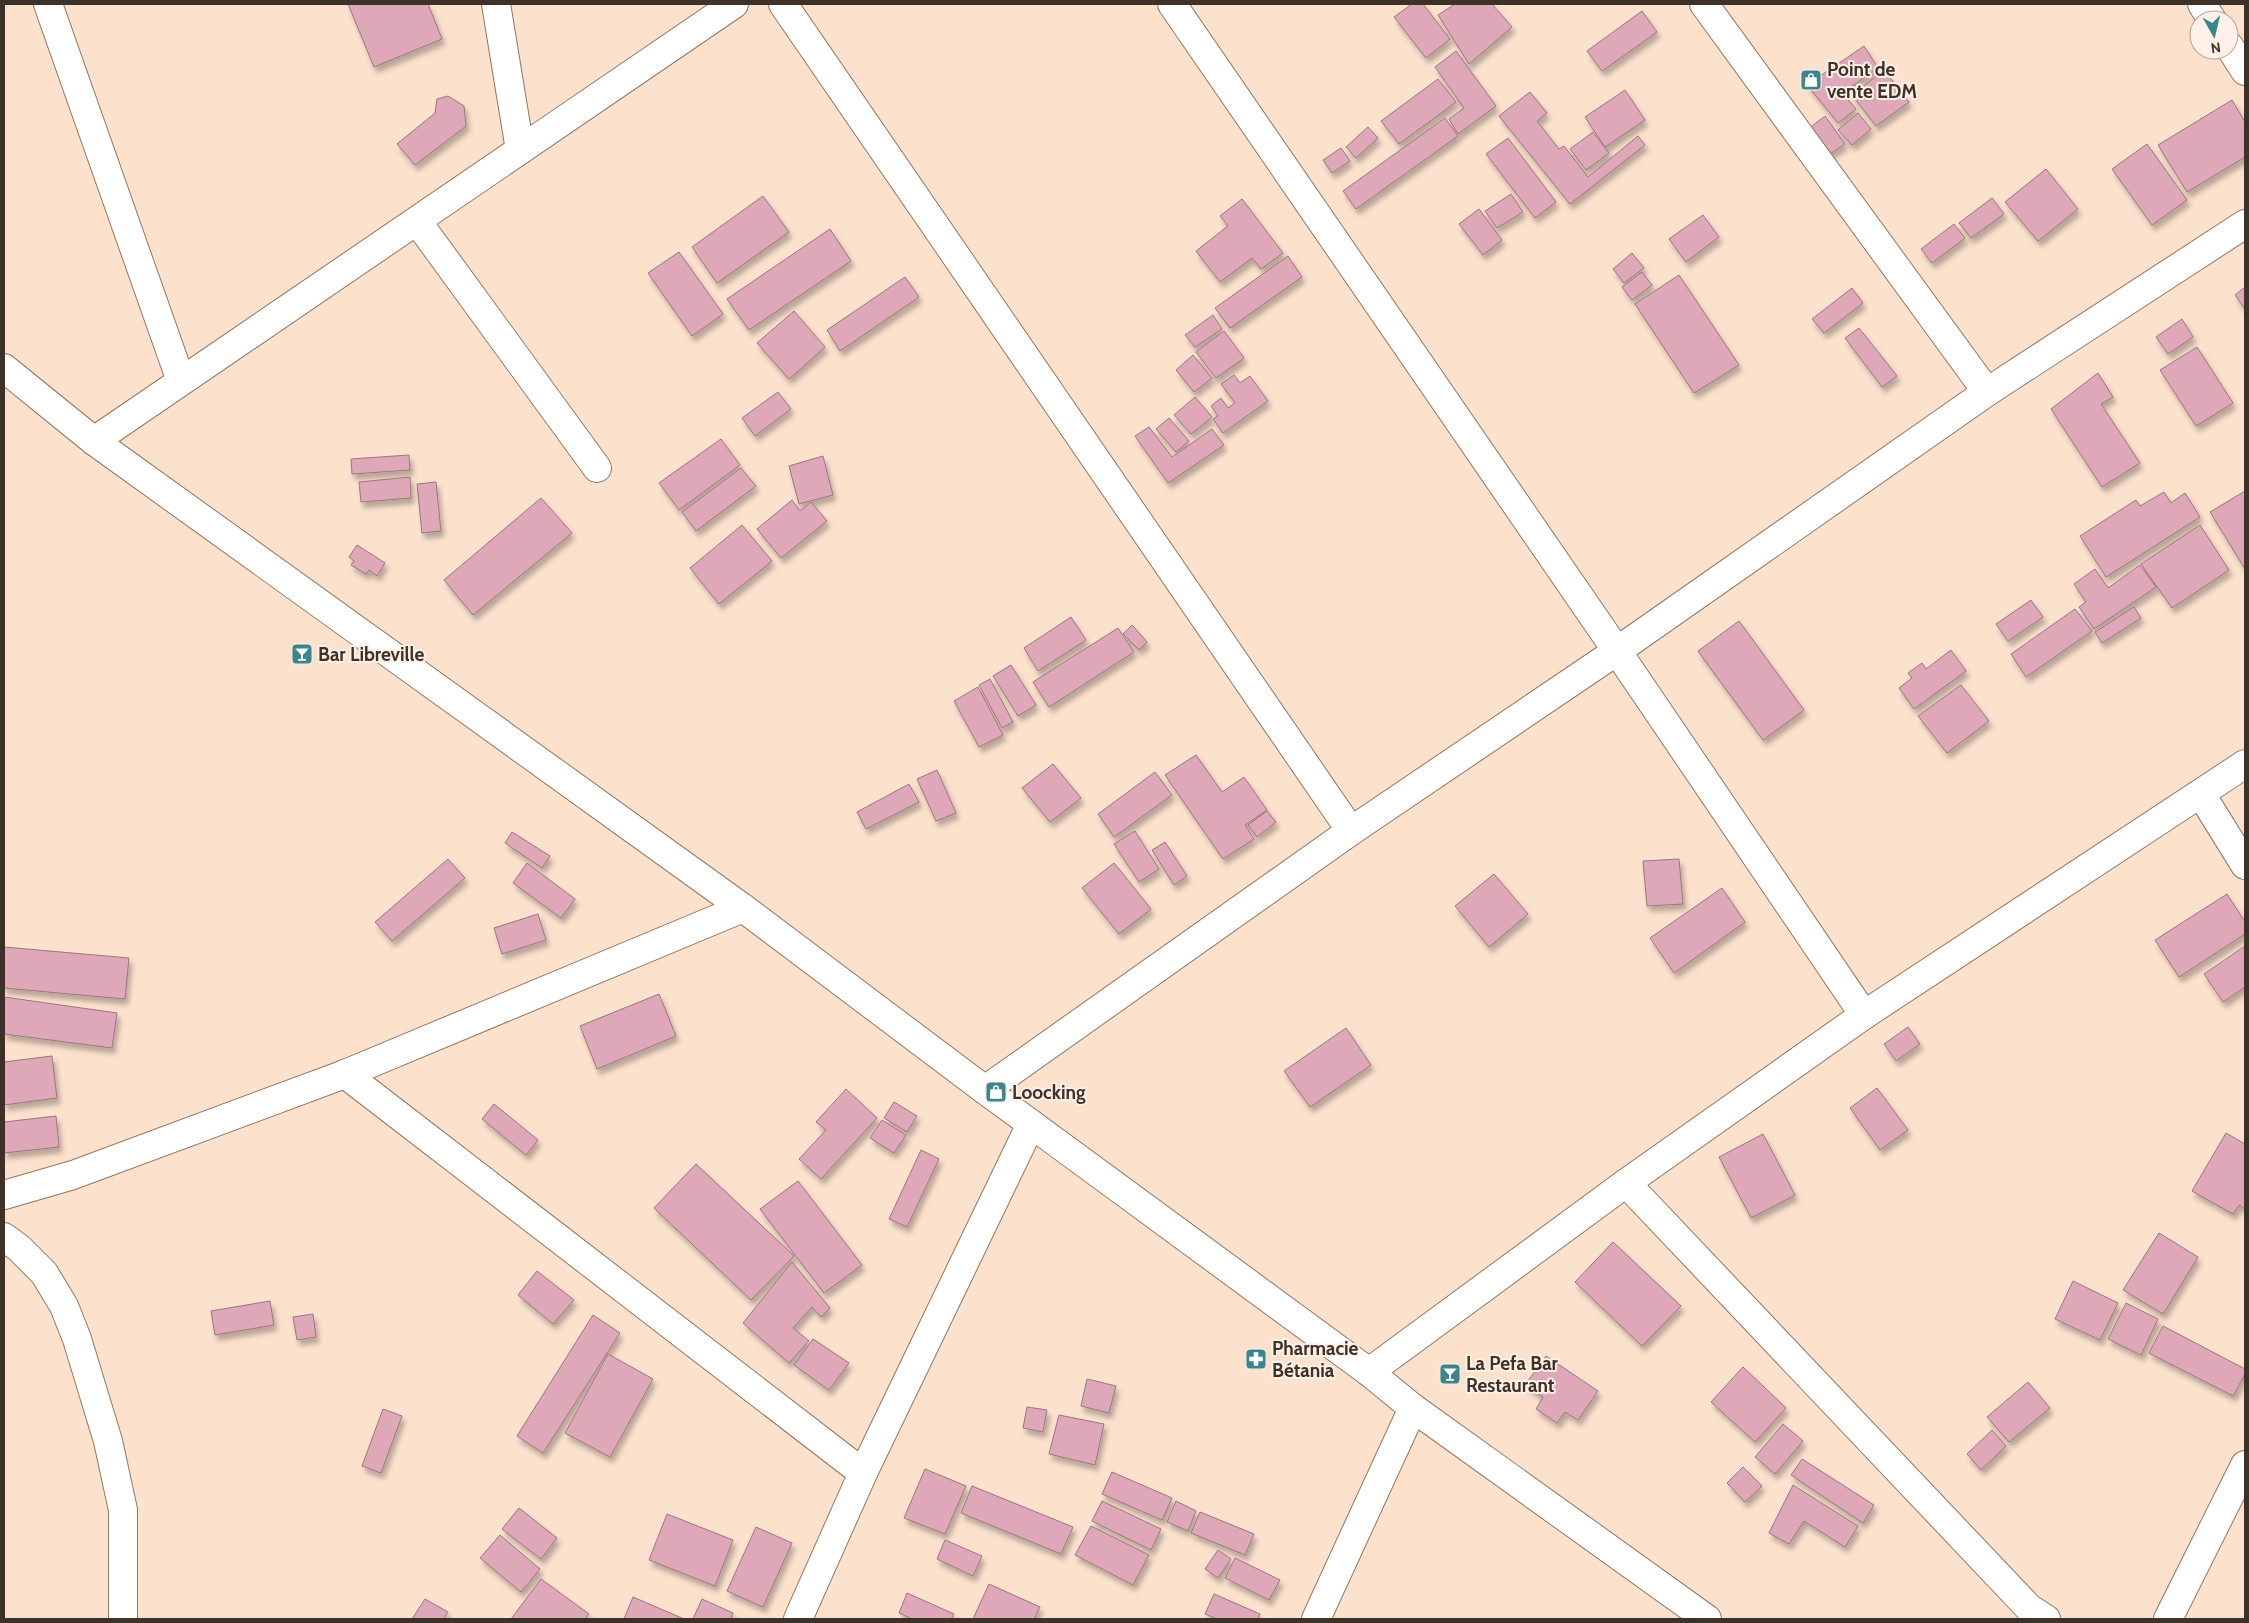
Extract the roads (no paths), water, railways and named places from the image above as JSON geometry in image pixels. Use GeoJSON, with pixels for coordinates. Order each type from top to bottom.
{"type":"FeatureCollection","features":[{"type":"Feature","properties":{"kind":"street"},"geometry":{"type":"LineString","coordinates":[[48,4],[181,382]]}},
{"type":"Feature","properties":{"kind":"street"},"geometry":{"type":"LineString","coordinates":[[496,4],[520,150]]}},
{"type":"Feature","properties":{"kind":"street"},"geometry":{"type":"LineString","coordinates":[[94,441],[734,4]]}},
{"type":"Feature","properties":{"kind":"street"},"geometry":{"type":"LineString","coordinates":[[783,4],[1351,831]]}},
{"type":"Feature","properties":{"kind":"street"},"geometry":{"type":"LineString","coordinates":[[1172,4],[1617,651],[1864,1015]]}},
{"type":"Feature","properties":{"kind":"street"},"geometry":{"type":"LineString","coordinates":[[1704,4],[1987,392]]}},
{"type":"Feature","properties":{"kind":"street"},"geometry":{"type":"LineString","coordinates":[[2238,60],[2245,71]]}},
{"type":"Feature","properties":{"kind":"street"},"geometry":{"type":"LineString","coordinates":[[417,221],[597,468]]}},
{"type":"Feature","properties":{"kind":"street"},"geometry":{"type":"LineString","coordinates":[[985,1090],[1351,831],[1617,651],[1987,392],[2245,224]]}},
{"type":"Feature","properties":{"kind":"street"},"geometry":{"type":"LineString","coordinates":[[4,368],[94,441],[743,908],[985,1090],[1369,1372],[1413,1408],[1707,1619]]}},
{"type":"Feature","properties":{"kind":"street"},"geometry":{"type":"LineString","coordinates":[[1369,1372],[1626,1183],[1864,1015],[2245,764]]}},
{"type":"Feature","properties":{"kind":"street"},"geometry":{"type":"LineString","coordinates":[[2201,794],[2245,865]]}},
{"type":"Feature","properties":{"kind":"street"},"geometry":{"type":"LineString","coordinates":[[4,1195],[73,1175],[344,1074],[743,908]]}},
{"type":"Feature","properties":{"kind":"street"},"geometry":{"type":"LineString","coordinates":[[344,1074],[863,1473]]}},
{"type":"Feature","properties":{"kind":"street"},"geometry":{"type":"LineString","coordinates":[[798,1619],[863,1473],[1031,1124]]}},
{"type":"Feature","properties":{"kind":"street"},"geometry":{"type":"LineString","coordinates":[[1626,1183],[2029,1608],[2046,1619]]}},
{"type":"Feature","properties":{"kind":"street"},"geometry":{"type":"LineString","coordinates":[[4,1237],[19,1248],[44,1273],[64,1306],[77,1339],[108,1441],[123,1510],[123,1619]]}},
{"type":"Feature","properties":{"kind":"street"},"geometry":{"type":"LineString","coordinates":[[1316,1619],[1413,1408]]}},
{"type":"Feature","properties":{"kind":"street"},"geometry":{"type":"LineString","coordinates":[[2168,1619],[2245,1465]]}},
{"type":"Feature","properties":{"kind":"place","name":"Point de vente EDM"},"geometry":{"type":"Point","coordinates":[1811,80]}},
{"type":"Feature","properties":{"kind":"place","name":"Bar Libreville"},"geometry":{"type":"Point","coordinates":[302,654]}},
{"type":"Feature","properties":{"kind":"place","name":"Loocking"},"geometry":{"type":"Point","coordinates":[996,1092]}},
{"type":"Feature","properties":{"kind":"place","name":"Pharmacie Bétania"},"geometry":{"type":"Point","coordinates":[1256,1359]}},
{"type":"Feature","properties":{"kind":"place","name":"La Pefa Bar Restaurant"},"geometry":{"type":"Point","coordinates":[1450,1374]}}]}
